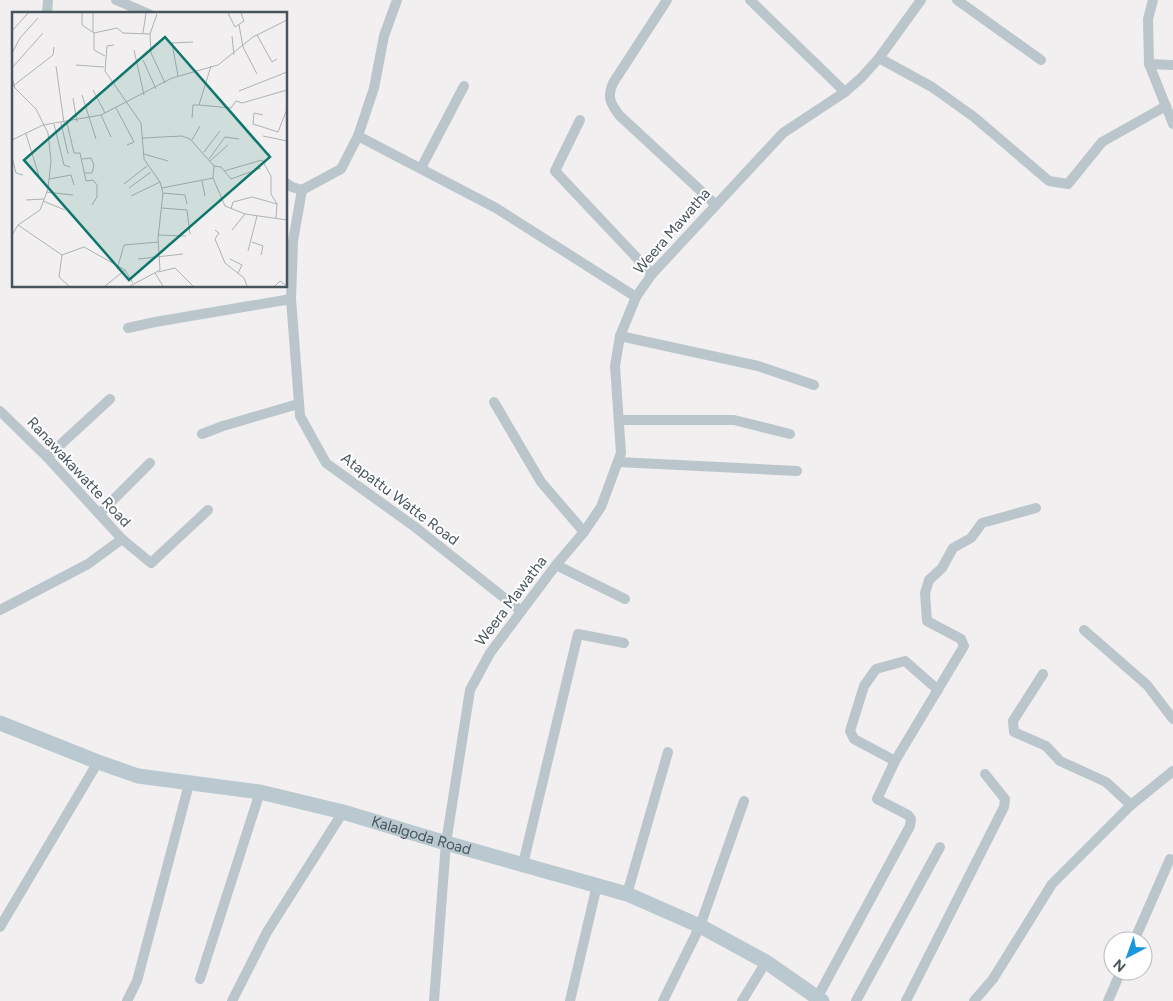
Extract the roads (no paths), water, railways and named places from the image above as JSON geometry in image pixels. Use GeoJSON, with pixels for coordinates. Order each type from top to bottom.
{"type":"FeatureCollection","features":[{"type":"Feature","properties":{"kind":"street"},"geometry":{"type":"LineString","coordinates":[[116,0],[144,12]]}},
{"type":"Feature","properties":{"kind":"street"},"geometry":{"type":"LineString","coordinates":[[288,184],[302,190],[341,168],[358,136],[374,88],[384,36],[397,0]]}},
{"type":"Feature","properties":{"kind":"street"},"geometry":{"type":"LineString","coordinates":[[667,0],[613,83],[609,93],[610,102],[619,115],[715,204]]}},
{"type":"Feature","properties":{"kind":"street"},"geometry":{"type":"LineString","coordinates":[[750,0],[845,92]]}},
{"type":"Feature","properties":{"kind":"street","name":"Weera Mawatha"},"geometry":{"type":"LineString","coordinates":[[434,1001],[446,843],[470,690],[490,652],[584,532],[601,507],[621,453],[615,366],[620,336],[636,297],[652,274],[783,133],[845,92],[879,58],[921,0]]}},
{"type":"Feature","properties":{"kind":"street"},"geometry":{"type":"LineString","coordinates":[[957,0],[1041,60]]}},
{"type":"Feature","properties":{"kind":"street"},"geometry":{"type":"LineString","coordinates":[[1153,0],[1148,19],[1149,64],[1173,124]]}},
{"type":"Feature","properties":{"kind":"street"},"geometry":{"type":"LineString","coordinates":[[879,58],[932,87],[974,117],[1049,181],[1059,183],[1068,184],[1102,142],[1166,106]]}},
{"type":"Feature","properties":{"kind":"street"},"geometry":{"type":"LineString","coordinates":[[1149,64],[1173,65]]}},
{"type":"Feature","properties":{"kind":"street"},"geometry":{"type":"LineString","coordinates":[[421,168],[464,86]]}},
{"type":"Feature","properties":{"kind":"street"},"geometry":{"type":"LineString","coordinates":[[580,120],[555,171],[652,274]]}},
{"type":"Feature","properties":{"kind":"street"},"geometry":{"type":"LineString","coordinates":[[358,136],[496,208],[636,297]]}},
{"type":"Feature","properties":{"kind":"street","name":"Atapattu Watte Road"},"geometry":{"type":"LineString","coordinates":[[302,190],[291,228],[290,242],[291,299],[300,416],[326,463],[415,527],[521,612]]}},
{"type":"Feature","properties":{"kind":"street"},"geometry":{"type":"LineString","coordinates":[[128,328],[291,299]]}},
{"type":"Feature","properties":{"kind":"street"},"geometry":{"type":"LineString","coordinates":[[620,336],[758,366],[814,385]]}},
{"type":"Feature","properties":{"kind":"street"},"geometry":{"type":"LineString","coordinates":[[47,457],[110,399]]}},
{"type":"Feature","properties":{"kind":"street"},"geometry":{"type":"LineString","coordinates":[[494,402],[540,482],[584,532]]}},
{"type":"Feature","properties":{"kind":"street"},"geometry":{"type":"LineString","coordinates":[[202,434],[298,404]]}},
{"type":"Feature","properties":{"kind":"street","name":"Ranawakawatte Road"},"geometry":{"type":"LineString","coordinates":[[0,411],[47,457],[122,539],[88,564],[0,610]]}},
{"type":"Feature","properties":{"kind":"street"},"geometry":{"type":"LineString","coordinates":[[619,420],[734,420],[790,434]]}},
{"type":"Feature","properties":{"kind":"street"},"geometry":{"type":"LineString","coordinates":[[618,462],[797,471]]}},
{"type":"Feature","properties":{"kind":"street"},"geometry":{"type":"LineString","coordinates":[[100,514],[150,463]]}},
{"type":"Feature","properties":{"kind":"street"},"geometry":{"type":"LineString","coordinates":[[819,999],[910,826],[912,819],[908,815],[878,799],[895,761],[964,646],[961,639],[928,621],[925,593],[929,580],[942,568],[952,548],[971,538],[982,523],[1036,508]]}},
{"type":"Feature","properties":{"kind":"street"},"geometry":{"type":"LineString","coordinates":[[122,539],[151,563],[208,510]]}},
{"type":"Feature","properties":{"kind":"street"},"geometry":{"type":"LineString","coordinates":[[556,566],[625,599]]}},
{"type":"Feature","properties":{"kind":"street"},"geometry":{"type":"LineString","coordinates":[[1084,630],[1147,686],[1173,719]]}},
{"type":"Feature","properties":{"kind":"street"},"geometry":{"type":"LineString","coordinates":[[523,864],[578,634],[624,643]]}},
{"type":"Feature","properties":{"kind":"street"},"geometry":{"type":"LineString","coordinates":[[895,761],[854,739],[850,731],[864,686],[876,669],[905,660],[938,690]]}},
{"type":"Feature","properties":{"kind":"street"},"geometry":{"type":"LineString","coordinates":[[1043,674],[1013,721],[1014,732],[1046,746],[1060,761],[1106,782],[1131,804]]}},
{"type":"Feature","properties":{"kind":"street","name":"Kalalgoda Road"},"geometry":{"type":"LineString","coordinates":[[0,724],[138,776],[260,792],[343,812],[626,894],[700,926],[766,962],[819,999]]}},
{"type":"Feature","properties":{"kind":"street"},"geometry":{"type":"LineString","coordinates":[[626,894],[668,752]]}},
{"type":"Feature","properties":{"kind":"street"},"geometry":{"type":"LineString","coordinates":[[0,927],[98,762]]}},
{"type":"Feature","properties":{"kind":"street"},"geometry":{"type":"LineString","coordinates":[[974,1001],[993,979],[1052,884],[1131,804],[1173,771]]}},
{"type":"Feature","properties":{"kind":"street"},"geometry":{"type":"LineString","coordinates":[[906,1001],[1004,807],[1005,799],[985,774]]}},
{"type":"Feature","properties":{"kind":"street"},"geometry":{"type":"LineString","coordinates":[[128,1001],[136,981],[189,784]]}},
{"type":"Feature","properties":{"kind":"street"},"geometry":{"type":"LineString","coordinates":[[200,979],[260,792]]}},
{"type":"Feature","properties":{"kind":"street"},"geometry":{"type":"LineString","coordinates":[[663,1001],[700,926],[744,800]]}},
{"type":"Feature","properties":{"kind":"street"},"geometry":{"type":"LineString","coordinates":[[232,1001],[266,932],[343,812]]}},
{"type":"Feature","properties":{"kind":"street"},"geometry":{"type":"LineString","coordinates":[[856,1001],[940,847]]}},
{"type":"Feature","properties":{"kind":"street"},"geometry":{"type":"LineString","coordinates":[[1138,931],[1170,859]]}},
{"type":"Feature","properties":{"kind":"street"},"geometry":{"type":"LineString","coordinates":[[570,1001],[598,885]]}},
{"type":"Feature","properties":{"kind":"street"},"geometry":{"type":"LineString","coordinates":[[742,1001],[766,962]]}},
{"type":"Feature","properties":{"kind":"street"},"geometry":{"type":"LineString","coordinates":[[1108,1001],[1117,981]]}}]}
